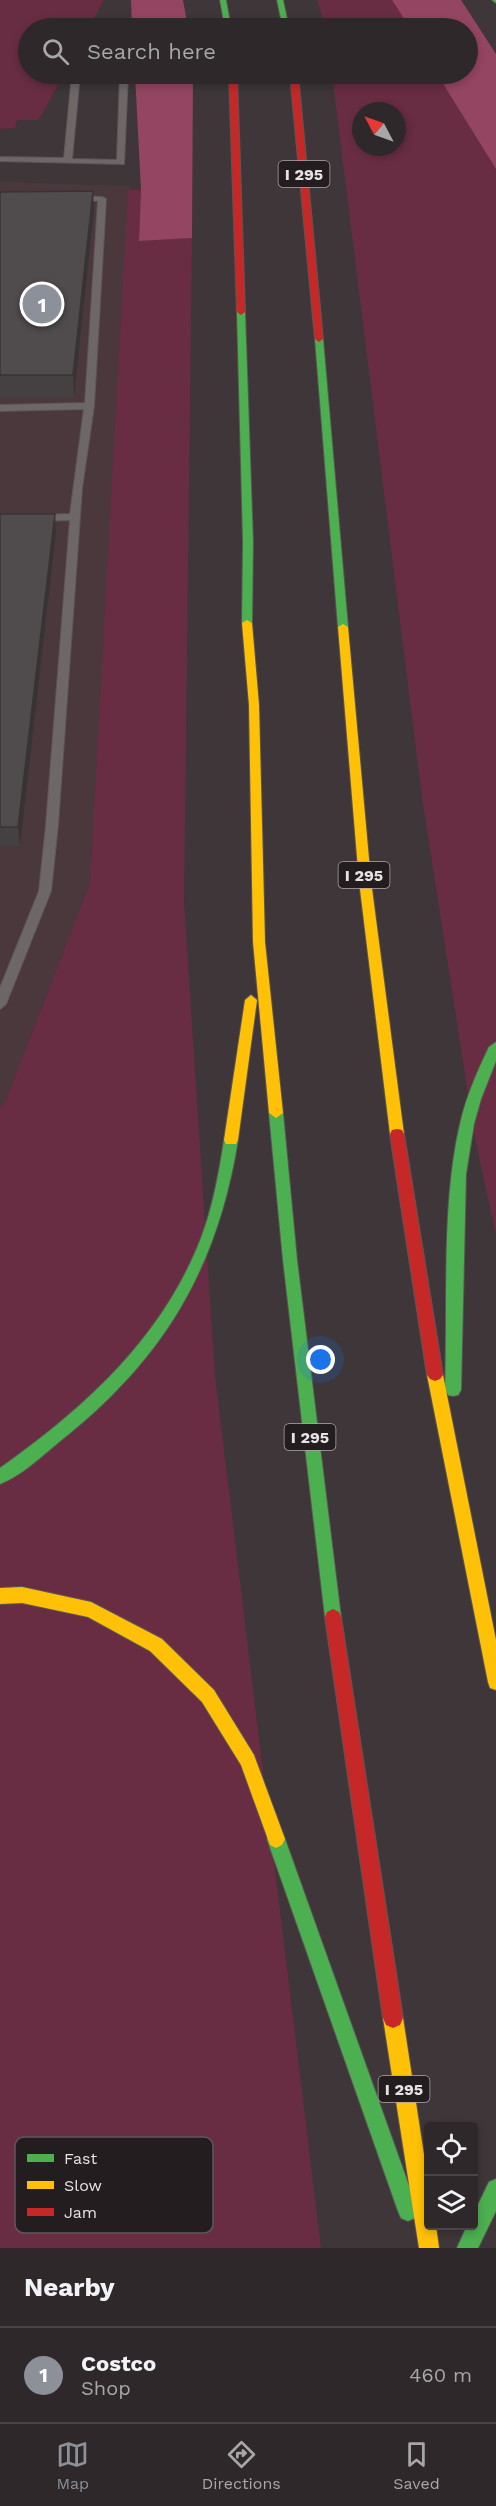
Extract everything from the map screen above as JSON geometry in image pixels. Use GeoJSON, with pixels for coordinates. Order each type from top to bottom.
{"type":"FeatureCollection","features":[{"type":"Feature","properties":{"kind":"highway"},"geometry":{"type":"LineString","coordinates":[[223,0],[226,18]]}},
{"type":"Feature","properties":{"kind":"highway"},"geometry":{"type":"LineString","coordinates":[[280,0],[284,18]]}},
{"type":"Feature","properties":{"kind":"highway","name":"I 295"},"geometry":{"type":"LineString","coordinates":[[233,84],[246,440],[247,622],[254,705],[259,942],[290,1260],[332,1609],[377,1918],[429,2248]]}},
{"type":"Feature","properties":{"kind":"highway","name":"I 295"},"geometry":{"type":"LineString","coordinates":[[295,84],[331,472],[355,795],[370,933],[398,1144],[453,1470],[496,1682]]}},
{"type":"Feature","properties":{"kind":"highway"},"geometry":{"type":"LineString","coordinates":[[0,1477],[41,1451],[102,1401],[149,1348],[182,1291],[208,1237],[223,1182],[234,1130],[259,942]]}},
{"type":"Feature","properties":{"kind":"highway"},"geometry":{"type":"LineString","coordinates":[[453,1470],[457,1175],[466,1120],[483,1071],[496,1047]]}},
{"type":"Feature","properties":{"kind":"highway"},"geometry":{"type":"LineString","coordinates":[[0,1596],[22,1595],[91,1610],[156,1645],[208,1696],[248,1761],[421,2248]]}},
{"type":"Feature","properties":{"kind":"highway"},"geometry":{"type":"LineString","coordinates":[[467,2248],[496,2189]]}},
{"type":"Feature","properties":{"kind":"lane"},"geometry":{"type":"LineString","coordinates":[[68,160],[75,84]]}},
{"type":"Feature","properties":{"kind":"lane"},"geometry":{"type":"LineString","coordinates":[[0,159],[121,162],[124,84]]}},
{"type":"Feature","properties":{"kind":"lane"},"geometry":{"type":"LineString","coordinates":[[0,1004],[45,891],[75,517],[89,406],[102,199],[68,198]]}},
{"type":"Feature","properties":{"kind":"lane"},"geometry":{"type":"LineString","coordinates":[[0,408],[89,406]]}},
{"type":"Feature","properties":{"kind":"lane"},"geometry":{"type":"LineString","coordinates":[[23,519],[75,517]]}},
{"type":"Feature","properties":{"kind":"shaded area"},"geometry":{"type":"Polygon","coordinates":[[[0,0],[104,0],[94,18],[18,18],[18,84],[59,84],[37,120],[17,120],[15,128],[0,129],[0,0]]]}},
{"type":"Feature","properties":{"kind":"shaded area"},"geometry":{"type":"Polygon","coordinates":[[[131,0],[183,0],[186,18],[132,18],[131,0]]]}},
{"type":"Feature","properties":{"kind":"shaded area"},"geometry":{"type":"Polygon","coordinates":[[[317,0],[392,0],[404,18],[323,18],[317,0]]]}},
{"type":"Feature","properties":{"kind":"shaded area"},"geometry":{"type":"Polygon","coordinates":[[[392,0],[461,0],[473,18],[404,18],[392,0]]]}},
{"type":"Feature","properties":{"kind":"shaded area"},"geometry":{"type":"Polygon","coordinates":[[[478,26],[496,54],[496,169],[443,84],[478,84],[478,26]]]}},
{"type":"Feature","properties":{"kind":"shaded area"},"geometry":{"type":"Polygon","coordinates":[[[136,84],[193,84],[192,238],[139,241],[141,190],[136,84]]]}},
{"type":"Feature","properties":{"kind":"shaded area"},"geometry":{"type":"Polygon","coordinates":[[[333,84],[443,84],[496,169],[496,1235],[475,1139],[422,797],[333,84]]]}},
{"type":"Feature","properties":{"kind":"shaded area"},"geometry":{"type":"Polygon","coordinates":[[[0,182],[130,186],[90,883],[6,1100],[0,1107],[0,182]]]}},
{"type":"Feature","properties":{"kind":"shaded area"},"geometry":{"type":"Polygon","coordinates":[[[128,190],[141,190],[139,241],[192,238],[184,902],[215,1376],[321,2248],[0,2248],[0,1107],[6,1100],[90,883],[128,190]]]}},
{"type":"Feature","properties":{"kind":"building"},"geometry":{"type":"Polygon","coordinates":[[[93,191],[73,375],[0,375],[0,192],[93,191]]]}},
{"type":"Feature","properties":{"kind":"building"},"geometry":{"type":"Polygon","coordinates":[[[0,514],[55,514],[18,827],[0,827],[0,514]]]}},
{"type":"Feature","properties":{"kind":"traffic: fast"},"geometry":{"type":"LineString","coordinates":[[223,0],[226,18]]}},
{"type":"Feature","properties":{"kind":"traffic: fast"},"geometry":{"type":"LineString","coordinates":[[280,0],[284,18]]}},
{"type":"Feature","properties":{"kind":"traffic: fast"},"geometry":{"type":"LineString","coordinates":[[241,312],[248,542],[247,623]]}},
{"type":"Feature","properties":{"kind":"traffic: fast"},"geometry":{"type":"LineString","coordinates":[[319,339],[343,627]]}},
{"type":"Feature","properties":{"kind":"traffic: fast"},"geometry":{"type":"LineString","coordinates":[[453,1390],[456,1228],[462,1149],[474,1099],[483,1073],[496,1047]]}},
{"type":"Feature","properties":{"kind":"traffic: fast"},"geometry":{"type":"LineString","coordinates":[[276,1113],[290,1260],[333,1617]]}},
{"type":"Feature","properties":{"kind":"traffic: fast"},"geometry":{"type":"LineString","coordinates":[[0,1477],[65,1429],[95,1402],[124,1374],[172,1311],[192,1276],[208,1238],[222,1190],[231,1140]]}},
{"type":"Feature","properties":{"kind":"traffic: fast"},"geometry":{"type":"LineString","coordinates":[[276,1839],[408,2211]]}},
{"type":"Feature","properties":{"kind":"traffic: fast"},"geometry":{"type":"LineString","coordinates":[[467,2248],[496,2189]]}},
{"type":"Feature","properties":{"kind":"traffic: slow"},"geometry":{"type":"LineString","coordinates":[[247,623],[254,705],[259,942],[276,1113]]}},
{"type":"Feature","properties":{"kind":"traffic: slow"},"geometry":{"type":"LineString","coordinates":[[343,627],[365,881],[379,1008],[397,1134]]}},
{"type":"Feature","properties":{"kind":"traffic: slow"},"geometry":{"type":"LineString","coordinates":[[231,1140],[251,1000]]}},
{"type":"Feature","properties":{"kind":"traffic: slow"},"geometry":{"type":"LineString","coordinates":[[435,1375],[496,1682]]}},
{"type":"Feature","properties":{"kind":"traffic: slow"},"geometry":{"type":"LineString","coordinates":[[0,1596],[22,1595],[91,1610],[156,1645],[208,1696],[248,1761],[276,1839]]}},
{"type":"Feature","properties":{"kind":"traffic: slow"},"geometry":{"type":"LineString","coordinates":[[393,2018],[429,2248]]}},
{"type":"Feature","properties":{"kind":"traffic: jam"},"geometry":{"type":"LineString","coordinates":[[233,84],[241,312]]}},
{"type":"Feature","properties":{"kind":"traffic: jam"},"geometry":{"type":"LineString","coordinates":[[295,84],[319,339]]}},
{"type":"Feature","properties":{"kind":"traffic: jam"},"geometry":{"type":"LineString","coordinates":[[397,1134],[435,1375]]}},
{"type":"Feature","properties":{"kind":"traffic: jam"},"geometry":{"type":"LineString","coordinates":[[333,1617],[393,2018]]}},
{"type":"Feature","properties":{"kind":"place","name":"Costco"},"geometry":{"type":"Point","coordinates":[42,304]}}]}
